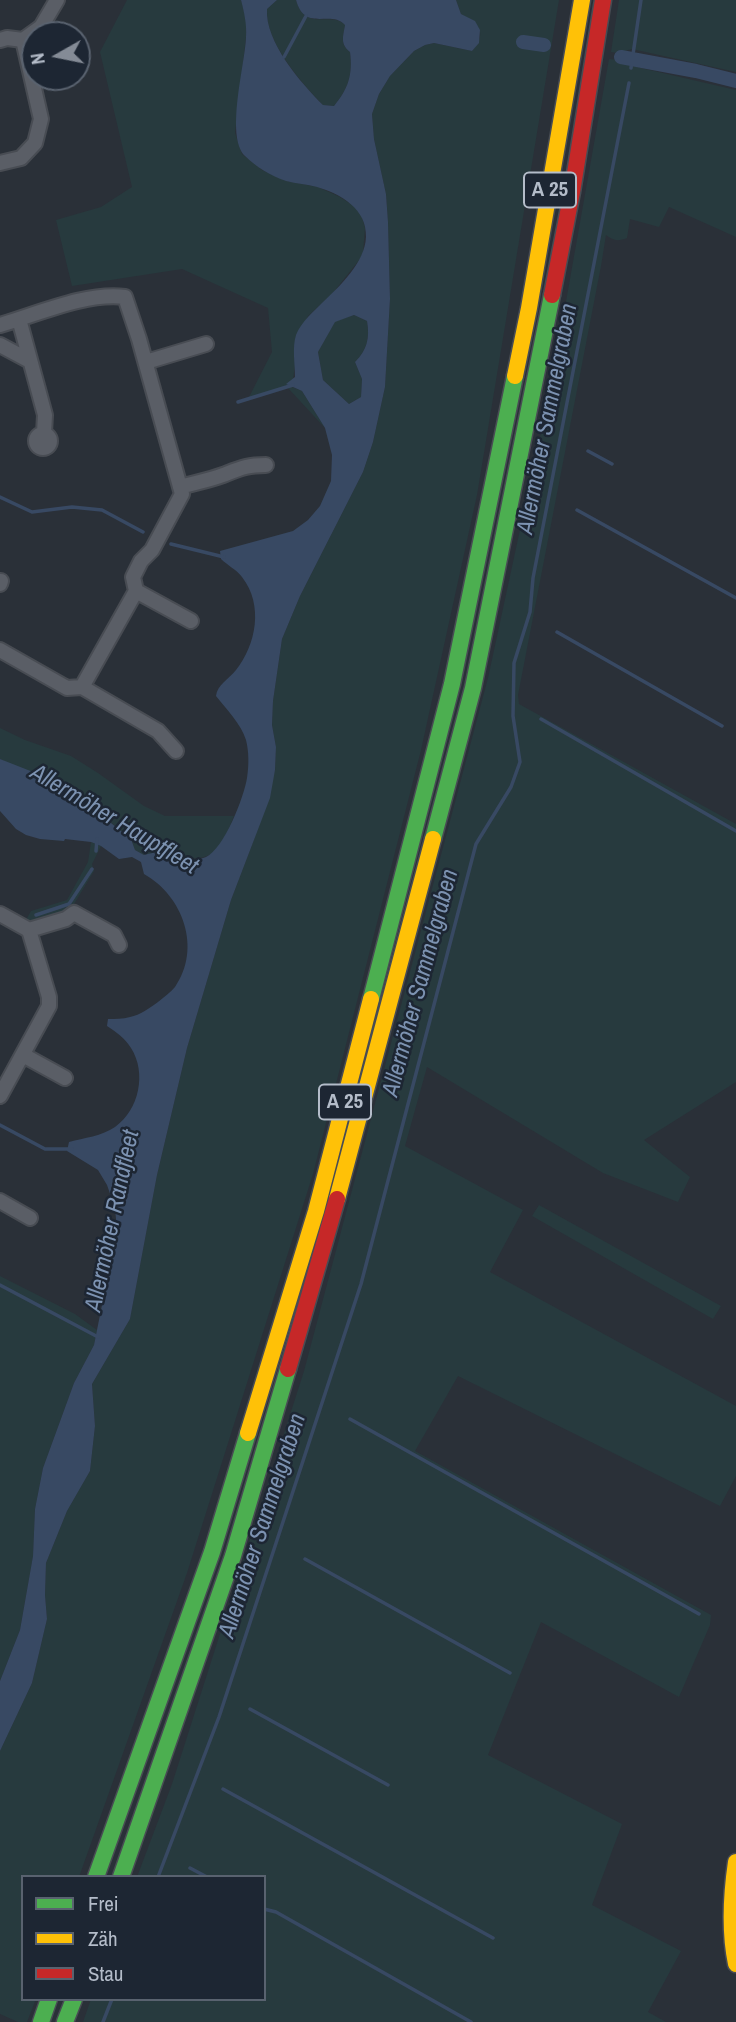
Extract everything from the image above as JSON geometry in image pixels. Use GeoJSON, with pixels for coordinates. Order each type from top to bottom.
{"type":"FeatureCollection","features":[{"type":"Feature","properties":{"kind":"main road","name":"A 25"},"geometry":{"type":"LineString","coordinates":[[97,1875],[212,1552],[316,1211],[452,684],[529,309],[582,0]]}},
{"type":"Feature","properties":{"kind":"main road","name":"A 25"},"geometry":{"type":"LineString","coordinates":[[122,1875],[233,1556],[333,1215],[473,688],[549,313],[603,0]]}},
{"type":"Feature","properties":{"kind":"main road"},"geometry":{"type":"LineString","coordinates":[[736,1862],[731,1905],[732,1948],[736,1964]]}},
{"type":"Feature","properties":{"kind":"main road"},"geometry":{"type":"LineString","coordinates":[[41,2022],[48,2001]]}},
{"type":"Feature","properties":{"kind":"main road"},"geometry":{"type":"LineString","coordinates":[[65,2022],[73,2001]]}},
{"type":"Feature","properties":{"kind":"street"},"geometry":{"type":"LineString","coordinates":[[45,21],[57,0]]}},
{"type":"Feature","properties":{"kind":"street"},"geometry":{"type":"LineString","coordinates":[[0,40],[21,40]]}},
{"type":"Feature","properties":{"kind":"street"},"geometry":{"type":"LineString","coordinates":[[0,163],[21,158],[35,143],[41,119],[35,91]]}},
{"type":"Feature","properties":{"kind":"street"},"geometry":{"type":"LineString","coordinates":[[0,325],[80,301],[111,295],[125,297],[146,362],[182,494],[152,550],[141,561],[132,577],[136,591],[82,687]]}},
{"type":"Feature","properties":{"kind":"street"},"geometry":{"type":"LineString","coordinates":[[19,319],[45,415],[44,433]]}},
{"type":"Feature","properties":{"kind":"street"},"geometry":{"type":"LineString","coordinates":[[146,362],[206,344]]}},
{"type":"Feature","properties":{"kind":"street"},"geometry":{"type":"LineString","coordinates":[[0,345],[30,361]]}},
{"type":"Feature","properties":{"kind":"street"},"geometry":{"type":"LineString","coordinates":[[180,487],[223,475],[236,468],[266,465]]}},
{"type":"Feature","properties":{"kind":"street"},"geometry":{"type":"LineString","coordinates":[[136,591],[191,621]]}},
{"type":"Feature","properties":{"kind":"street"},"geometry":{"type":"LineString","coordinates":[[0,650],[67,688],[82,687],[158,731],[176,751]]}},
{"type":"Feature","properties":{"kind":"street"},"geometry":{"type":"LineString","coordinates":[[29,930],[66,919],[74,913],[114,935],[119,945]]}},
{"type":"Feature","properties":{"kind":"street"},"geometry":{"type":"LineString","coordinates":[[0,914],[29,930],[49,998],[49,1006],[0,1096]]}},
{"type":"Feature","properties":{"kind":"street"},"geometry":{"type":"LineString","coordinates":[[23,1055],[65,1078]]}},
{"type":"Feature","properties":{"kind":"street"},"geometry":{"type":"LineString","coordinates":[[0,1201],[30,1218]]}},
{"type":"Feature","properties":{"kind":"green space"},"geometry":{"type":"Polygon","coordinates":[[[127,0],[241,0],[246,19],[246,37],[235,133],[242,154],[262,170],[286,181],[318,187],[340,197],[355,207],[362,217],[365,228],[360,259],[332,294],[308,316],[294,347],[292,387],[302,391],[325,428],[288,388],[248,399],[272,352],[268,308],[182,269],[72,286],[56,220],[101,207],[132,187],[100,52],[127,0]]]}},
{"type":"Feature","properties":{"kind":"green space"},"geometry":{"type":"Polygon","coordinates":[[[277,0],[296,0],[306,16],[333,19],[345,25],[343,40],[350,52],[351,68],[346,88],[334,106],[323,105],[295,73],[278,48],[268,22],[267,9],[277,0]]]}},
{"type":"Feature","properties":{"kind":"green space"},"geometry":{"type":"Polygon","coordinates":[[[456,0],[559,0],[477,495],[421,750],[313,1174],[187,1573],[80,1875],[21,1875],[21,2001],[35,2001],[27,2022],[18,2022],[0,2014],[0,1751],[32,1683],[47,1619],[46,1563],[67,1511],[90,1471],[95,1426],[92,1384],[130,1319],[157,1175],[187,1048],[231,900],[253,842],[275,770],[273,701],[282,639],[300,596],[363,472],[373,442],[385,387],[390,299],[386,194],[374,139],[372,114],[379,94],[390,76],[414,51],[434,43],[472,51],[480,38],[479,29],[461,14],[456,0]]]}},
{"type":"Feature","properties":{"kind":"green space"},"geometry":{"type":"Polygon","coordinates":[[[619,0],[736,0],[736,72],[632,49],[611,52],[619,0]]]}},
{"type":"Feature","properties":{"kind":"green space"},"geometry":{"type":"Polygon","coordinates":[[[609,59],[736,90],[736,237],[669,207],[659,227],[630,219],[627,238],[615,240],[606,235],[518,695],[519,704],[736,824],[736,1082],[644,1140],[690,1177],[678,1202],[603,1173],[427,1067],[405,1146],[523,1210],[490,1272],[736,1406],[736,1476],[720,1506],[458,1376],[415,1451],[711,1615],[710,1625],[679,1697],[541,1622],[488,1755],[622,1824],[592,1905],[681,1951],[648,2012],[666,2022],[83,2022],[90,2001],[266,2001],[266,1875],[138,1875],[172,1784],[304,1371],[488,678],[551,386],[609,59]]]}},
{"type":"Feature","properties":{"kind":"green space"},"geometry":{"type":"Polygon","coordinates":[[[354,315],[367,321],[368,333],[365,348],[355,362],[362,379],[361,397],[349,404],[323,380],[318,352],[335,321],[354,315]]]}},
{"type":"Feature","properties":{"kind":"green space"},"geometry":{"type":"Polygon","coordinates":[[[0,728],[71,756],[144,806],[165,816],[234,816],[225,837],[215,851],[200,858],[161,853],[144,855],[135,850],[131,839],[92,807],[0,759],[0,728]]]}},
{"type":"Feature","properties":{"kind":"green space"},"geometry":{"type":"Polygon","coordinates":[[[91,842],[101,846],[92,864],[94,871],[71,909],[31,922],[26,920],[31,911],[67,900],[88,862],[91,842]]]}},
{"type":"Feature","properties":{"kind":"green space"},"geometry":{"type":"Polygon","coordinates":[[[539,1205],[721,1306],[713,1319],[532,1216],[539,1205]]]}},
{"type":"Feature","properties":{"kind":"green space"},"geometry":{"type":"Polygon","coordinates":[[[0,1276],[75,1314],[97,1330],[94,1345],[74,1383],[43,1468],[35,1509],[33,1556],[20,1630],[0,1681],[0,1276]]]}},
{"type":"Feature","properties":{"kind":"water"},"geometry":{"type":"Polygon","coordinates":[[[241,0],[277,0],[267,9],[272,35],[295,74],[323,105],[334,106],[348,81],[351,60],[350,52],[343,43],[345,25],[333,19],[305,16],[296,0],[456,0],[461,14],[475,21],[480,30],[479,43],[472,51],[434,43],[414,51],[390,76],[379,94],[372,114],[374,139],[386,194],[390,299],[385,387],[373,442],[363,472],[300,596],[282,639],[273,701],[272,725],[276,747],[270,798],[231,900],[187,1048],[157,1175],[130,1319],[92,1384],[95,1426],[90,1471],[67,1511],[46,1563],[47,1619],[32,1683],[0,1751],[0,1681],[20,1630],[33,1556],[35,1509],[43,1468],[74,1383],[94,1345],[117,1230],[115,1208],[107,1185],[98,1170],[67,1151],[69,1142],[110,1130],[130,1111],[138,1091],[139,1069],[129,1044],[107,1026],[108,1019],[137,1015],[172,991],[183,972],[187,940],[178,909],[169,895],[144,874],[141,862],[132,857],[119,859],[91,842],[40,839],[16,829],[0,811],[0,759],[61,783],[131,839],[135,850],[144,855],[159,852],[200,859],[213,852],[220,844],[242,797],[248,759],[244,734],[216,696],[243,660],[255,625],[255,612],[249,588],[240,574],[221,559],[220,551],[293,531],[308,520],[320,506],[331,481],[332,455],[325,428],[302,391],[286,384],[295,377],[294,345],[298,330],[351,272],[365,246],[362,218],[351,204],[326,190],[286,181],[269,174],[249,160],[239,146],[236,117],[246,32],[241,0]],[[354,315],[335,322],[318,352],[323,380],[349,404],[361,397],[362,379],[355,362],[367,343],[367,321],[354,315]]]}},
{"type":"Feature","properties":{"kind":"waterway"},"geometry":{"type":"LineString","coordinates":[[631,68],[641,0]]}},
{"type":"Feature","properties":{"kind":"waterway"},"geometry":{"type":"LineString","coordinates":[[284,57],[306,16]]}},
{"type":"Feature","properties":{"kind":"waterway"},"geometry":{"type":"LineString","coordinates":[[523,42],[544,45]]}},
{"type":"Feature","properties":{"kind":"waterway"},"geometry":{"type":"LineString","coordinates":[[621,57],[736,81]]}},
{"type":"Feature","properties":{"kind":"waterway","name":"Allermöher Sammelgraben"},"geometry":{"type":"LineString","coordinates":[[159,1875],[219,1717],[361,1284],[476,844],[511,787],[520,762],[513,716],[514,663],[530,612],[533,578],[629,83]]}},
{"type":"Feature","properties":{"kind":"waterway"},"geometry":{"type":"LineString","coordinates":[[238,402],[293,385]]}},
{"type":"Feature","properties":{"kind":"waterway"},"geometry":{"type":"LineString","coordinates":[[588,451],[612,464]]}},
{"type":"Feature","properties":{"kind":"waterway"},"geometry":{"type":"LineString","coordinates":[[0,497],[32,512],[72,507],[102,510],[143,532]]}},
{"type":"Feature","properties":{"kind":"waterway"},"geometry":{"type":"LineString","coordinates":[[577,510],[736,598]]}},
{"type":"Feature","properties":{"kind":"waterway"},"geometry":{"type":"LineString","coordinates":[[171,544],[224,557]]}},
{"type":"Feature","properties":{"kind":"waterway"},"geometry":{"type":"LineString","coordinates":[[557,632],[722,726]]}},
{"type":"Feature","properties":{"kind":"waterway"},"geometry":{"type":"LineString","coordinates":[[541,719],[736,831]]}},
{"type":"Feature","properties":{"kind":"waterway","name":"Allermöher Hauptfleet"},"geometry":{"type":"LineString","coordinates":[[96,851],[97,839]]}},
{"type":"Feature","properties":{"kind":"waterway"},"geometry":{"type":"LineString","coordinates":[[36,915],[69,904],[92,869]]}},
{"type":"Feature","properties":{"kind":"waterway"},"geometry":{"type":"LineString","coordinates":[[0,1125],[45,1149],[72,1149]]}},
{"type":"Feature","properties":{"kind":"waterway"},"geometry":{"type":"LineString","coordinates":[[0,1285],[98,1337]]}},
{"type":"Feature","properties":{"kind":"waterway"},"geometry":{"type":"LineString","coordinates":[[350,1419],[699,1614]]}},
{"type":"Feature","properties":{"kind":"waterway"},"geometry":{"type":"LineString","coordinates":[[305,1559],[510,1673]]}},
{"type":"Feature","properties":{"kind":"waterway"},"geometry":{"type":"LineString","coordinates":[[250,1709],[388,1785]]}},
{"type":"Feature","properties":{"kind":"waterway"},"geometry":{"type":"LineString","coordinates":[[223,1789],[493,1938]]}},
{"type":"Feature","properties":{"kind":"waterway"},"geometry":{"type":"LineString","coordinates":[[190,1868],[203,1875]]}},
{"type":"Feature","properties":{"kind":"waterway"},"geometry":{"type":"LineString","coordinates":[[266,1910],[276,1912],[471,2022]]}},
{"type":"Feature","properties":{"kind":"waterway","name":"Allermöher Sammelgraben"},"geometry":{"type":"LineString","coordinates":[[103,2022],[111,2001]]}},
{"type":"Feature","properties":{"kind":"traffic: fast"},"geometry":{"type":"LineString","coordinates":[[433,839],[473,688],[552,295]]}},
{"type":"Feature","properties":{"kind":"traffic: fast"},"geometry":{"type":"LineString","coordinates":[[371,999],[452,684],[515,376]]}},
{"type":"Feature","properties":{"kind":"traffic: fast"},"geometry":{"type":"LineString","coordinates":[[122,1875],[233,1556],[288,1369]]}},
{"type":"Feature","properties":{"kind":"traffic: fast"},"geometry":{"type":"LineString","coordinates":[[97,1875],[212,1552],[248,1433]]}},
{"type":"Feature","properties":{"kind":"traffic: fast"},"geometry":{"type":"LineString","coordinates":[[41,2022],[48,2001]]}},
{"type":"Feature","properties":{"kind":"traffic: fast"},"geometry":{"type":"LineString","coordinates":[[65,2022],[73,2001]]}},
{"type":"Feature","properties":{"kind":"traffic: slow"},"geometry":{"type":"LineString","coordinates":[[515,376],[582,0]]}},
{"type":"Feature","properties":{"kind":"traffic: slow"},"geometry":{"type":"LineString","coordinates":[[337,1199],[433,839]]}},
{"type":"Feature","properties":{"kind":"traffic: slow"},"geometry":{"type":"LineString","coordinates":[[248,1433],[316,1211],[371,999]]}},
{"type":"Feature","properties":{"kind":"traffic: slow"},"geometry":{"type":"LineString","coordinates":[[736,1862],[732,1913],[736,1964]]}},
{"type":"Feature","properties":{"kind":"traffic: jam"},"geometry":{"type":"LineString","coordinates":[[552,295],[572,192],[603,0]]}},
{"type":"Feature","properties":{"kind":"traffic: jam"},"geometry":{"type":"LineString","coordinates":[[288,1369],[337,1199]]}},
{"type":"Feature","properties":{"kind":"water label","name":"Allermöher Randfleet"},"geometry":{"type":"Point","coordinates":[113,1221]}}]}
